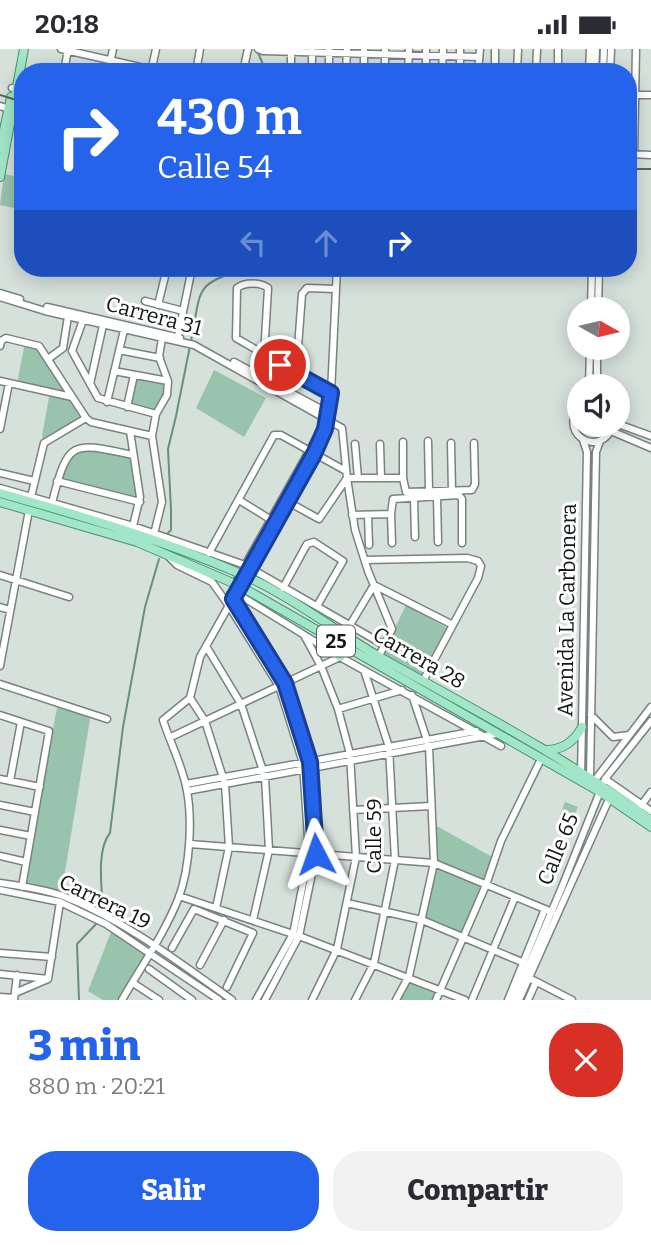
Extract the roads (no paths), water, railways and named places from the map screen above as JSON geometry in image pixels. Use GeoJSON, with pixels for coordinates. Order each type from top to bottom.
{"type":"FeatureCollection","features":[{"type":"Feature","properties":{"kind":"main road"},"geometry":{"type":"LineString","coordinates":[[0,149],[11,109]]}},
{"type":"Feature","properties":{"kind":"main road"},"geometry":{"type":"LineString","coordinates":[[0,177],[11,109]]}},
{"type":"Feature","properties":{"kind":"main road","name":"Carrera 28"},"geometry":{"type":"LineString","coordinates":[[0,490],[130,530],[245,571],[379,656],[424,679],[541,758]]}},
{"type":"Feature","properties":{"kind":"main road","name":"Carrera 28"},"geometry":{"type":"LineString","coordinates":[[0,502],[112,534],[168,555],[334,640],[532,754],[599,783],[651,827]]}},
{"type":"Feature","properties":{"kind":"main road"},"geometry":{"type":"LineString","coordinates":[[334,640],[340,657]]}},
{"type":"Feature","properties":{"kind":"main road"},"geometry":{"type":"LineString","coordinates":[[541,758],[565,747],[582,727]]}},
{"type":"Feature","properties":{"kind":"main road","name":"Carrera 28"},"geometry":{"type":"LineString","coordinates":[[581,777],[599,783]]}},
{"type":"Feature","properties":{"kind":"main road","name":"Carrera 28"},"geometry":{"type":"LineString","coordinates":[[611,795],[640,807],[651,820]]}},
{"type":"Feature","properties":{"kind":"street"},"geometry":{"type":"LineString","coordinates":[[110,63],[113,49]]}},
{"type":"Feature","properties":{"kind":"street"},"geometry":{"type":"LineString","coordinates":[[66,50],[122,63]]}},
{"type":"Feature","properties":{"kind":"street"},"geometry":{"type":"LineString","coordinates":[[260,50],[479,53]]}},
{"type":"Feature","properties":{"kind":"street"},"geometry":{"type":"LineString","coordinates":[[291,52],[291,63]]}},
{"type":"Feature","properties":{"kind":"street"},"geometry":{"type":"LineString","coordinates":[[159,305],[165,277]]}},
{"type":"Feature","properties":{"kind":"street"},"geometry":{"type":"LineString","coordinates":[[177,339],[190,277]]}},
{"type":"Feature","properties":{"kind":"street"},"geometry":{"type":"LineString","coordinates":[[122,1000],[179,896],[190,844],[186,788],[164,718],[190,698],[200,657],[325,429],[331,393],[337,277]]}},
{"type":"Feature","properties":{"kind":"street"},"geometry":{"type":"LineString","coordinates":[[591,297],[592,277]]}},
{"type":"Feature","properties":{"kind":"street"},"geometry":{"type":"LineString","coordinates":[[598,297],[599,277]]}},
{"type":"Feature","properties":{"kind":"street"},"geometry":{"type":"LineString","coordinates":[[264,356],[268,288],[265,285],[240,285],[237,288],[236,338],[264,356],[331,393]]}},
{"type":"Feature","properties":{"kind":"street"},"geometry":{"type":"LineString","coordinates":[[296,374],[304,291],[307,288],[336,289]]}},
{"type":"Feature","properties":{"kind":"street","name":"Carrera 31"},"geometry":{"type":"LineString","coordinates":[[0,295],[103,325],[177,339]]}},
{"type":"Feature","properties":{"kind":"street","name":"Carrera 31"},"geometry":{"type":"LineString","coordinates":[[19,301],[194,343],[327,416]]}},
{"type":"Feature","properties":{"kind":"street"},"geometry":{"type":"LineString","coordinates":[[145,301],[183,311]]}},
{"type":"Feature","properties":{"kind":"street"},"geometry":{"type":"LineString","coordinates":[[48,359],[63,348],[68,316]]}},
{"type":"Feature","properties":{"kind":"street"},"geometry":{"type":"LineString","coordinates":[[83,320],[72,351],[90,384],[104,401],[156,414]]}},
{"type":"Feature","properties":{"kind":"street"},"geometry":{"type":"LineString","coordinates":[[90,384],[103,325]]}},
{"type":"Feature","properties":{"kind":"street"},"geometry":{"type":"LineString","coordinates":[[104,401],[124,330]]}},
{"type":"Feature","properties":{"kind":"street"},"geometry":{"type":"LineString","coordinates":[[155,534],[162,502],[152,436],[156,414],[167,395],[168,381],[160,358],[162,338]]}},
{"type":"Feature","properties":{"kind":"street"},"geometry":{"type":"LineString","coordinates":[[0,347],[4,339],[24,341],[42,348],[86,418],[152,436]]}},
{"type":"Feature","properties":{"kind":"street"},"geometry":{"type":"LineString","coordinates":[[119,350],[160,358]]}},
{"type":"Feature","properties":{"kind":"street"},"geometry":{"type":"LineString","coordinates":[[114,370],[168,381]]}},
{"type":"Feature","properties":{"kind":"street"},"geometry":{"type":"LineString","coordinates":[[127,407],[134,375]]}},
{"type":"Feature","properties":{"kind":"street"},"geometry":{"type":"LineString","coordinates":[[0,381],[72,397]]}},
{"type":"Feature","properties":{"kind":"street"},"geometry":{"type":"LineString","coordinates":[[0,429],[9,383]]}},
{"type":"Feature","properties":{"kind":"street"},"geometry":{"type":"LineString","coordinates":[[327,416],[342,428],[352,515],[365,560],[392,629],[379,656]]}},
{"type":"Feature","properties":{"kind":"street"},"geometry":{"type":"LineString","coordinates":[[41,501],[34,481],[44,443],[86,418]]}},
{"type":"Feature","properties":{"kind":"street"},"geometry":{"type":"LineString","coordinates":[[130,431],[140,502],[133,526]]}},
{"type":"Feature","properties":{"kind":"street"},"geometry":{"type":"LineString","coordinates":[[630,431],[651,436]]}},
{"type":"Feature","properties":{"kind":"street"},"geometry":{"type":"LineString","coordinates":[[209,553],[274,435],[281,435],[346,474],[358,478],[403,478]]}},
{"type":"Feature","properties":{"kind":"street"},"geometry":{"type":"LineString","coordinates":[[630,436],[651,448]]}},
{"type":"Feature","properties":{"kind":"street","name":"Avenida La Carbonera"},"geometry":{"type":"LineString","coordinates":[[581,437],[587,452],[581,777]]}},
{"type":"Feature","properties":{"kind":"street"},"geometry":{"type":"LineString","coordinates":[[583,440],[593,442],[604,437]]}},
{"type":"Feature","properties":{"kind":"street"},"geometry":{"type":"LineString","coordinates":[[428,441],[429,491]]}},
{"type":"Feature","properties":{"kind":"street","name":"Avenida La Carbonera"},"geometry":{"type":"LineString","coordinates":[[599,783],[592,715],[596,452],[600,441]]}},
{"type":"Feature","properties":{"kind":"street"},"geometry":{"type":"LineString","coordinates":[[403,442],[403,478],[406,492],[474,488],[474,443]]}},
{"type":"Feature","properties":{"kind":"street"},"geometry":{"type":"LineString","coordinates":[[451,443],[452,491]]}},
{"type":"Feature","properties":{"kind":"street"},"geometry":{"type":"LineString","coordinates":[[355,444],[358,478]]}},
{"type":"Feature","properties":{"kind":"street"},"geometry":{"type":"LineString","coordinates":[[380,444],[381,478]]}},
{"type":"Feature","properties":{"kind":"street"},"geometry":{"type":"LineString","coordinates":[[41,501],[58,481],[64,461],[79,448],[95,447],[133,455]]}},
{"type":"Feature","properties":{"kind":"street"},"geometry":{"type":"LineString","coordinates":[[0,473],[34,481]]}},
{"type":"Feature","properties":{"kind":"street"},"geometry":{"type":"LineString","coordinates":[[285,500],[319,519],[346,474]]}},
{"type":"Feature","properties":{"kind":"street"},"geometry":{"type":"LineString","coordinates":[[58,481],[140,502]]}},
{"type":"Feature","properties":{"kind":"street","name":"Carrera 28"},"geometry":{"type":"LineString","coordinates":[[0,490],[133,526],[209,553],[283,587],[384,645]]}},
{"type":"Feature","properties":{"kind":"street"},"geometry":{"type":"LineString","coordinates":[[392,543],[393,499],[459,495],[463,499],[462,543]]}},
{"type":"Feature","properties":{"kind":"street"},"geometry":{"type":"LineString","coordinates":[[437,497],[438,542]]}},
{"type":"Feature","properties":{"kind":"street"},"geometry":{"type":"LineString","coordinates":[[414,498],[415,537]]}},
{"type":"Feature","properties":{"kind":"street"},"geometry":{"type":"LineString","coordinates":[[239,500],[273,521]]}},
{"type":"Feature","properties":{"kind":"street"},"geometry":{"type":"LineString","coordinates":[[0,667],[3,637],[29,510]]}},
{"type":"Feature","properties":{"kind":"street"},"geometry":{"type":"LineString","coordinates":[[352,515],[391,514]]}},
{"type":"Feature","properties":{"kind":"street"},"geometry":{"type":"LineString","coordinates":[[368,515],[369,545]]}},
{"type":"Feature","properties":{"kind":"street"},"geometry":{"type":"LineString","coordinates":[[283,587],[307,544],[314,542],[343,561],[317,606]]}},
{"type":"Feature","properties":{"kind":"street"},"geometry":{"type":"LineString","coordinates":[[168,555],[177,565],[212,582],[282,684]]}},
{"type":"Feature","properties":{"kind":"street"},"geometry":{"type":"LineString","coordinates":[[365,560],[454,558],[478,561],[481,566],[481,572],[424,679]]}},
{"type":"Feature","properties":{"kind":"street"},"geometry":{"type":"LineString","coordinates":[[0,575],[69,597]]}},
{"type":"Feature","properties":{"kind":"street"},"geometry":{"type":"LineString","coordinates":[[374,585],[453,625]]}},
{"type":"Feature","properties":{"kind":"street"},"geometry":{"type":"LineString","coordinates":[[350,625],[374,585]]}},
{"type":"Feature","properties":{"kind":"street"},"geometry":{"type":"LineString","coordinates":[[235,591],[282,684],[307,766],[313,854],[296,935],[265,1000]]}},
{"type":"Feature","properties":{"kind":"street","name":"Carrera 28"},"geometry":{"type":"LineString","coordinates":[[235,591],[340,657],[501,746]]}},
{"type":"Feature","properties":{"kind":"street"},"geometry":{"type":"LineString","coordinates":[[0,607],[10,610]]}},
{"type":"Feature","properties":{"kind":"street"},"geometry":{"type":"LineString","coordinates":[[304,635],[321,666],[338,709],[351,757],[356,857],[337,949],[316,999]]}},
{"type":"Feature","properties":{"kind":"street"},"geometry":{"type":"LineString","coordinates":[[206,646],[241,704],[264,773],[269,850],[253,920]]}},
{"type":"Feature","properties":{"kind":"street"},"geometry":{"type":"LineString","coordinates":[[171,737],[340,657]]}},
{"type":"Feature","properties":{"kind":"street","name":"Calle 59"},"geometry":{"type":"LineString","coordinates":[[355,1000],[374,963],[395,860],[389,750],[364,670]]}},
{"type":"Feature","properties":{"kind":"street"},"geometry":{"type":"LineString","coordinates":[[0,684],[107,719]]}},
{"type":"Feature","properties":{"kind":"street"},"geometry":{"type":"LineString","coordinates":[[338,709],[402,690]]}},
{"type":"Feature","properties":{"kind":"street"},"geometry":{"type":"LineString","coordinates":[[396,1000],[409,976],[434,863],[428,743],[412,695]]}},
{"type":"Feature","properties":{"kind":"street"},"geometry":{"type":"LineString","coordinates":[[190,698],[205,721],[224,781],[229,847],[216,908]]}},
{"type":"Feature","properties":{"kind":"street","name":"Calle 65"},"geometry":{"type":"LineString","coordinates":[[514,1000],[599,783],[651,707]]}},
{"type":"Feature","properties":{"kind":"street"},"geometry":{"type":"LineString","coordinates":[[0,715],[49,731],[22,887]]}},
{"type":"Feature","properties":{"kind":"street"},"geometry":{"type":"LineString","coordinates":[[592,715],[613,737],[630,734]]}},
{"type":"Feature","properties":{"kind":"street","name":"Calle 65"},"geometry":{"type":"LineString","coordinates":[[599,783],[651,721]]}},
{"type":"Feature","properties":{"kind":"street"},"geometry":{"type":"LineString","coordinates":[[10,781],[20,722]]}},
{"type":"Feature","properties":{"kind":"street"},"geometry":{"type":"LineString","coordinates":[[428,743],[476,731]]}},
{"type":"Feature","properties":{"kind":"street"},"geometry":{"type":"LineString","coordinates":[[186,788],[428,743],[496,734]]}},
{"type":"Feature","properties":{"kind":"street"},"geometry":{"type":"LineString","coordinates":[[436,1000],[486,885],[510,820],[541,758]]}},
{"type":"Feature","properties":{"kind":"street"},"geometry":{"type":"LineString","coordinates":[[0,779],[40,787]]}},
{"type":"Feature","properties":{"kind":"street"},"geometry":{"type":"LineString","coordinates":[[599,783],[651,811]]}},
{"type":"Feature","properties":{"kind":"street"},"geometry":{"type":"LineString","coordinates":[[640,807],[651,792]]}},
{"type":"Feature","properties":{"kind":"street","name":"Calle 65"},"geometry":{"type":"LineString","coordinates":[[519,1000],[611,795]]}},
{"type":"Feature","properties":{"kind":"street"},"geometry":{"type":"LineString","coordinates":[[0,805],[35,812]]}},
{"type":"Feature","properties":{"kind":"street"},"geometry":{"type":"LineString","coordinates":[[353,810],[431,806]]}},
{"type":"Feature","properties":{"kind":"street"},"geometry":{"type":"LineString","coordinates":[[0,830],[31,836]]}},
{"type":"Feature","properties":{"kind":"street"},"geometry":{"type":"LineString","coordinates":[[190,844],[434,863],[549,911]]}},
{"type":"Feature","properties":{"kind":"street"},"geometry":{"type":"LineString","coordinates":[[0,856],[26,862]]}},
{"type":"Feature","properties":{"kind":"street","name":"Carrera 19"},"geometry":{"type":"LineString","coordinates":[[0,883],[61,896],[152,948],[202,983]]}},
{"type":"Feature","properties":{"kind":"street","name":"Carrera 19"},"geometry":{"type":"LineString","coordinates":[[0,890],[60,902],[93,914]]}},
{"type":"Feature","properties":{"kind":"street"},"geometry":{"type":"LineString","coordinates":[[179,896],[337,949],[465,1000]]}},
{"type":"Feature","properties":{"kind":"street"},"geometry":{"type":"LineString","coordinates":[[472,1000],[515,897]]}},
{"type":"Feature","properties":{"kind":"street"},"geometry":{"type":"LineString","coordinates":[[48,979],[60,902]]}},
{"type":"Feature","properties":{"kind":"street"},"geometry":{"type":"LineString","coordinates":[[347,903],[422,919],[526,964],[508,1000]]}},
{"type":"Feature","properties":{"kind":"street"},"geometry":{"type":"LineString","coordinates":[[173,948],[194,909],[254,934],[227,987]]}},
{"type":"Feature","properties":{"kind":"street"},"geometry":{"type":"LineString","coordinates":[[201,965],[227,912]]}},
{"type":"Feature","properties":{"kind":"street"},"geometry":{"type":"LineString","coordinates":[[256,1000],[296,935]]}},
{"type":"Feature","properties":{"kind":"street"},"geometry":{"type":"LineString","coordinates":[[0,953],[52,957]]}},
{"type":"Feature","properties":{"kind":"street"},"geometry":{"type":"LineString","coordinates":[[149,969],[187,998],[202,983]]}},
{"type":"Feature","properties":{"kind":"street"},"geometry":{"type":"LineString","coordinates":[[0,974],[48,979]]}},
{"type":"Feature","properties":{"kind":"street"},"geometry":{"type":"LineString","coordinates":[[14,997],[16,975]]}},
{"type":"Feature","properties":{"kind":"street"},"geometry":{"type":"LineString","coordinates":[[529,978],[559,997],[572,1000]]}},
{"type":"Feature","properties":{"kind":"street"},"geometry":{"type":"LineString","coordinates":[[0,997],[14,997],[48,979]]}},
{"type":"Feature","properties":{"kind":"street"},"geometry":{"type":"LineString","coordinates":[[528,1000],[536,982]]}},
{"type":"Feature","properties":{"kind":"street"},"geometry":{"type":"LineString","coordinates":[[202,983],[219,1000]]}},
{"type":"Feature","properties":{"kind":"street"},"geometry":{"type":"LineString","coordinates":[[202,983],[232,1000]]}},
{"type":"Feature","properties":{"kind":"street"},"geometry":{"type":"LineString","coordinates":[[136,985],[159,1000]]}},
{"type":"Feature","properties":{"kind":"waterway"},"geometry":{"type":"LineString","coordinates":[[257,50],[262,63]]}},
{"type":"Feature","properties":{"kind":"waterway"},"geometry":{"type":"LineString","coordinates":[[191,341],[199,298],[209,284],[221,277]]}},
{"type":"Feature","properties":{"kind":"waterway"},"geometry":{"type":"LineString","coordinates":[[167,534],[171,530],[168,449],[190,346]]}},
{"type":"Feature","properties":{"kind":"waterway"},"geometry":{"type":"LineString","coordinates":[[103,910],[101,859],[110,833],[123,727],[145,607],[159,559]]}},
{"type":"Feature","properties":{"kind":"waterway"},"geometry":{"type":"LineString","coordinates":[[79,1000],[77,944],[98,922]]}},
{"type":"Feature","properties":{"kind":"railway"},"geometry":{"type":"LineString","coordinates":[[0,95],[14,99]]}},
{"type":"Feature","properties":{"kind":"railway"},"geometry":{"type":"LineString","coordinates":[[637,169],[651,169]]}}]}
